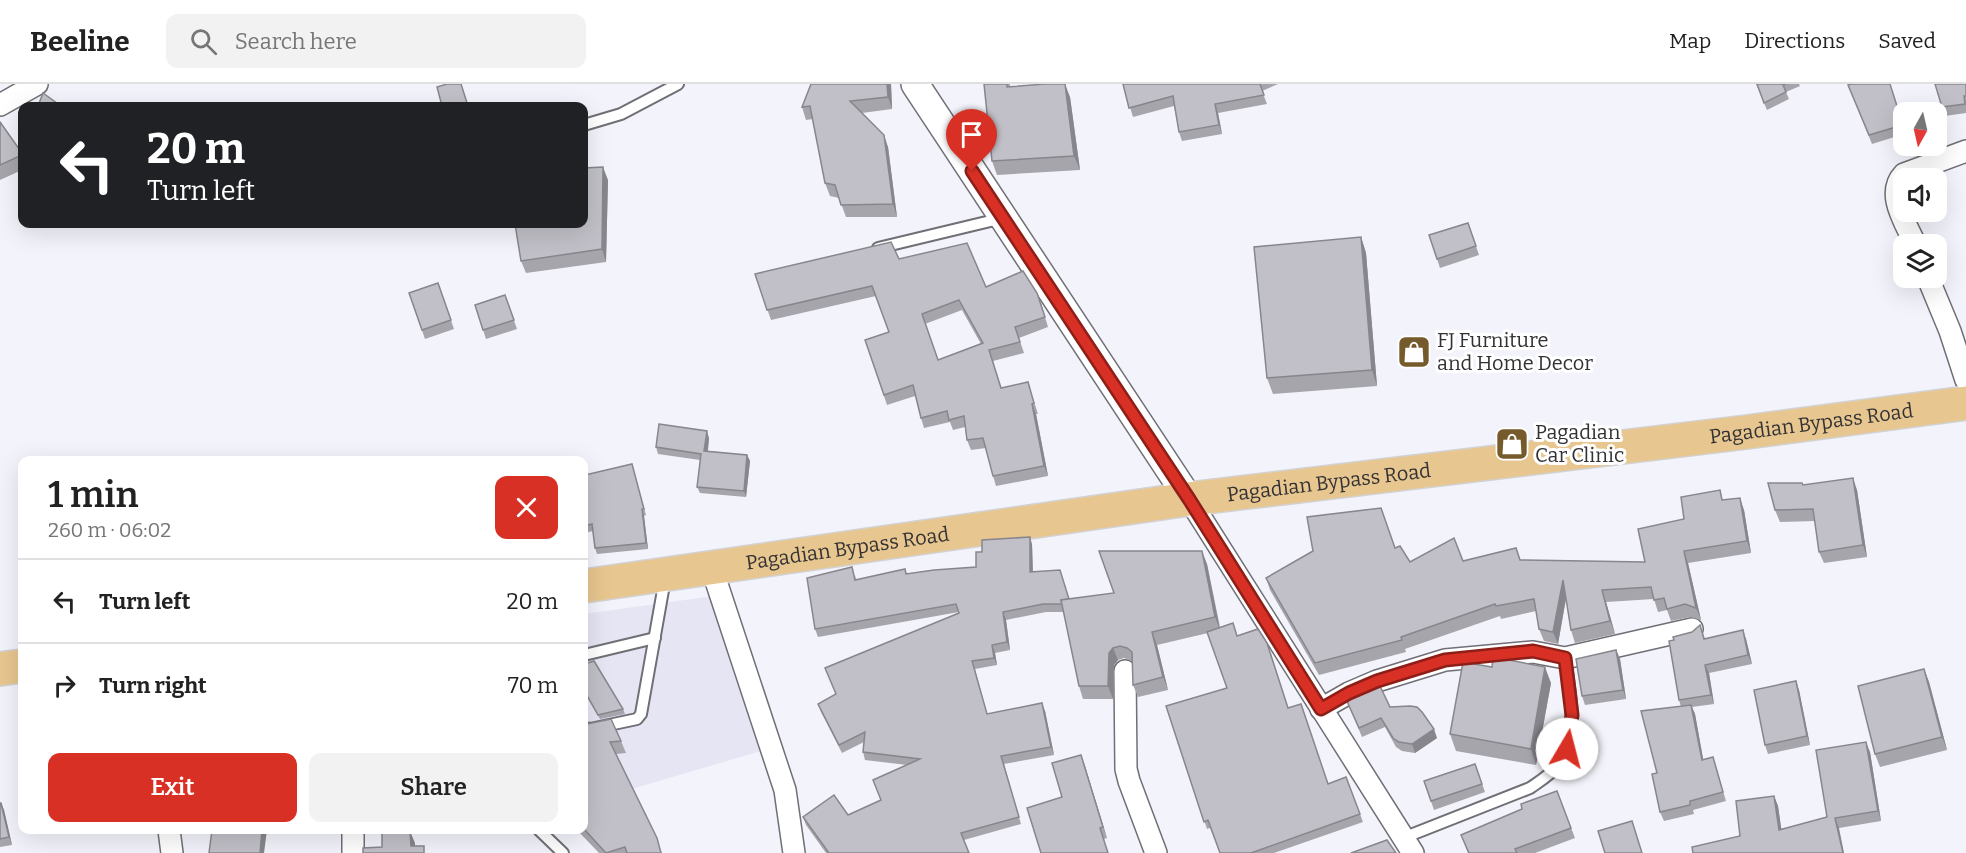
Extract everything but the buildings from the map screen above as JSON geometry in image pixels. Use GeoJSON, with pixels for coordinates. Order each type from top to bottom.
{"type":"FeatureCollection","features":[{"type":"Feature","properties":{"kind":"highway","name":"Pagadian Bypass Road"},"geometry":{"type":"LineString","coordinates":[[588,585],[1189,499],[1966,404]]}},
{"type":"Feature","properties":{"kind":"highway"},"geometry":{"type":"LineString","coordinates":[[0,669],[18,667]]}},
{"type":"Feature","properties":{"kind":"street"},"geometry":{"type":"LineString","coordinates":[[0,105],[37,84]]}},
{"type":"Feature","properties":{"kind":"street"},"geometry":{"type":"LineString","coordinates":[[915,84],[1189,499],[1408,845]]}},
{"type":"Feature","properties":{"kind":"street"},"geometry":{"type":"LineString","coordinates":[[1911,234],[1898,204],[1896,193],[1898,180],[1904,174],[1966,151]]}},
{"type":"Feature","properties":{"kind":"street"},"geometry":{"type":"LineString","coordinates":[[1932,288],[1950,331],[1966,380]]}},
{"type":"Feature","properties":{"kind":"street"},"geometry":{"type":"LineString","coordinates":[[711,566],[785,790],[794,853]]}},
{"type":"Feature","properties":{"kind":"street"},"geometry":{"type":"LineString","coordinates":[[1321,709],[1377,681],[1445,660],[1533,651],[1565,658],[1692,629]]}},
{"type":"Feature","properties":{"kind":"street"},"geometry":{"type":"LineString","coordinates":[[1125,671],[1126,769],[1156,853]]}},
{"type":"Feature","properties":{"kind":"street"},"geometry":{"type":"LineString","coordinates":[[170,834],[172,853]]}},
{"type":"Feature","properties":{"kind":"street"},"geometry":{"type":"LineString","coordinates":[[353,834],[353,853]]}},
{"type":"Feature","properties":{"kind":"street"},"geometry":{"type":"LineString","coordinates":[[1382,845],[1408,845]]}},
{"type":"Feature","properties":{"kind":"lane"},"geometry":{"type":"LineString","coordinates":[[588,124],[621,114],[678,84]]}},
{"type":"Feature","properties":{"kind":"lane"},"geometry":{"type":"LineString","coordinates":[[870,250],[1003,218]]}},
{"type":"Feature","properties":{"kind":"lane"},"geometry":{"type":"LineString","coordinates":[[588,729],[637,719],[643,706],[666,573]]}},
{"type":"Feature","properties":{"kind":"lane"},"geometry":{"type":"LineString","coordinates":[[588,654],[655,638]]}},
{"type":"Feature","properties":{"kind":"lane"},"geometry":{"type":"LineString","coordinates":[[1408,845],[1530,788],[1545,778],[1559,764],[1567,749],[1572,715],[1565,658]]}},
{"type":"Feature","properties":{"kind":"lane"},"geometry":{"type":"LineString","coordinates":[[543,834],[563,853]]}},
{"type":"Feature","properties":{"kind":"shaded area"},"geometry":{"type":"Polygon","coordinates":[[[713,596],[761,751],[588,802],[588,613],[713,596]]]}},
{"type":"Feature","properties":{"kind":"place","name":"FJ Furniture and Home Decor"},"geometry":{"type":"Point","coordinates":[1414,352]}},
{"type":"Feature","properties":{"kind":"place","name":"Pagadian Car Clinic"},"geometry":{"type":"Point","coordinates":[1512,444]}},
{"type":"Feature","properties":{"kind":"route"},"geometry":{"type":"LineString","coordinates":[[972,171],[1189,499],[1321,709],[1377,681],[1445,660],[1533,651],[1565,658],[1572,715],[1571,735],[1567,749]]}}]}
